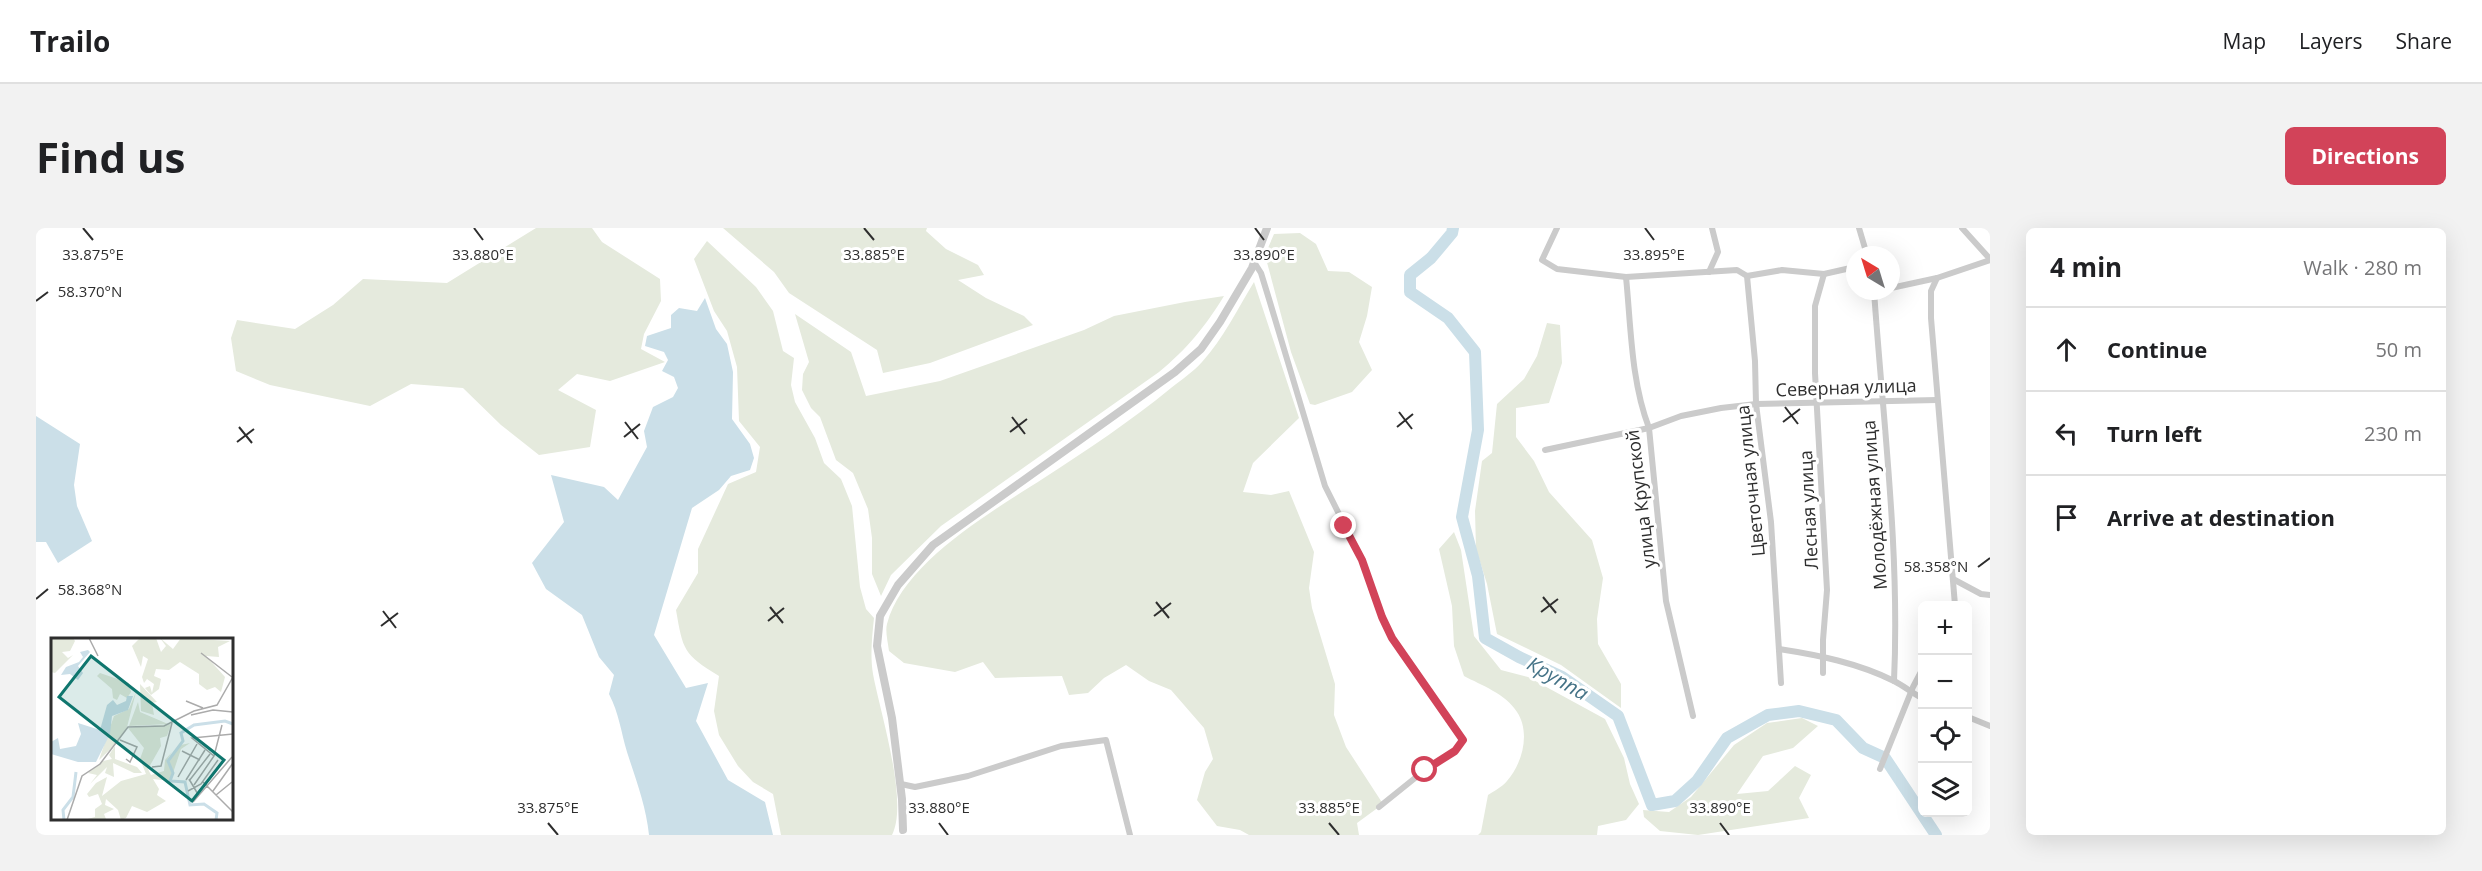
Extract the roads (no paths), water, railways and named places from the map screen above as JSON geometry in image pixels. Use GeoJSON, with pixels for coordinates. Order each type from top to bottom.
{"type":"FeatureCollection","features":[{"type":"Feature","properties":{"kind":"street"},"geometry":{"type":"LineString","coordinates":[[901,833],[901,784],[892,718],[877,646],[880,616],[898,585],[933,545],[1175,372],[1202,349],[1254,262],[1267,228]]}},
{"type":"Feature","properties":{"kind":"street"},"geometry":{"type":"LineString","coordinates":[[1557,228],[1542,260],[1557,269],[1626,277],[1737,270],[1747,276],[1782,270],[1824,274],[1846,269]]}},
{"type":"Feature","properties":{"kind":"street"},"geometry":{"type":"LineString","coordinates":[[1709,272],[1718,252],[1712,228]]}},
{"type":"Feature","properties":{"kind":"street"},"geometry":{"type":"LineString","coordinates":[[1859,228],[1864,246]]}},
{"type":"Feature","properties":{"kind":"street"},"geometry":{"type":"LineString","coordinates":[[1900,286],[1937,278],[1990,259],[1962,228]]}},
{"type":"Feature","properties":{"kind":"street"},"geometry":{"type":"LineString","coordinates":[[1254,262],[1261,273],[1325,486],[1362,560],[1382,617],[1392,638],[1463,740],[1455,751],[1425,770],[1379,807]]}},
{"type":"Feature","properties":{"kind":"street","name":"Лесная улица"},"geometry":{"type":"LineString","coordinates":[[1823,673],[1827,590],[1815,373],[1815,306],[1824,274]]}},
{"type":"Feature","properties":{"kind":"street","name":"Цветочная улица"},"geometry":{"type":"LineString","coordinates":[[1747,276],[1755,361],[1756,404],[1770,522],[1781,683]]}},
{"type":"Feature","properties":{"kind":"street","name":"улица Крупской"},"geometry":{"type":"LineString","coordinates":[[1626,277],[1636,378],[1642,409],[1649,428],[1666,601],[1693,716]]}},
{"type":"Feature","properties":{"kind":"street"},"geometry":{"type":"LineString","coordinates":[[1937,278],[1931,291],[1931,309],[1955,601]]}},
{"type":"Feature","properties":{"kind":"street","name":"Молодёжная улица"},"geometry":{"type":"LineString","coordinates":[[1876,300],[1896,624],[1894,681]]}},
{"type":"Feature","properties":{"kind":"street","name":"Северная улица"},"geometry":{"type":"LineString","coordinates":[[1545,450],[1649,428],[1681,416],[1756,404],[1937,399]]}},
{"type":"Feature","properties":{"kind":"street"},"geometry":{"type":"LineString","coordinates":[[1953,579],[1981,594],[1990,595]]}},
{"type":"Feature","properties":{"kind":"street"},"geometry":{"type":"LineString","coordinates":[[1779,649],[1823,656],[1894,681],[1918,696]]}},
{"type":"Feature","properties":{"kind":"street"},"geometry":{"type":"LineString","coordinates":[[1880,769],[1918,679]]}},
{"type":"Feature","properties":{"kind":"street"},"geometry":{"type":"LineString","coordinates":[[1972,719],[1990,726]]}},
{"type":"Feature","properties":{"kind":"street"},"geometry":{"type":"LineString","coordinates":[[901,784],[915,787],[968,776],[1035,753],[1106,740],[1130,835]]}},
{"type":"Feature","properties":{"kind":"water"},"geometry":{"type":"Polygon","coordinates":[[[705,298],[716,329],[727,344],[733,372],[732,419],[750,444],[754,458],[750,470],[731,476],[719,490],[692,508],[654,635],[686,688],[708,683],[696,721],[728,780],[765,802],[773,835],[649,835],[646,814],[618,715],[609,694],[614,675],[599,657],[582,615],[546,589],[532,563],[564,522],[551,475],[604,487],[618,500],[647,447],[644,431],[653,407],[673,397],[678,388],[674,377],[662,371],[668,360],[664,352],[645,346],[647,336],[671,328],[671,315],[679,308],[697,311],[705,298]]]}},
{"type":"Feature","properties":{"kind":"water"},"geometry":{"type":"Polygon","coordinates":[[[36,416],[80,444],[74,485],[77,506],[92,541],[58,563],[46,542],[36,542],[36,416]]]}},
{"type":"Feature","properties":{"kind":"waterway","name":"Круппа"},"geometry":{"type":"LineString","coordinates":[[1453,228],[1452,233],[1431,258],[1410,275],[1410,292],[1448,318],[1475,352],[1478,430],[1462,517],[1478,576],[1485,638],[1562,677],[1618,716],[1652,805],[1675,801],[1697,781],[1727,738],[1768,715],[1799,711],[1836,720],[1863,748],[1885,758],[1936,835]]}}]}
